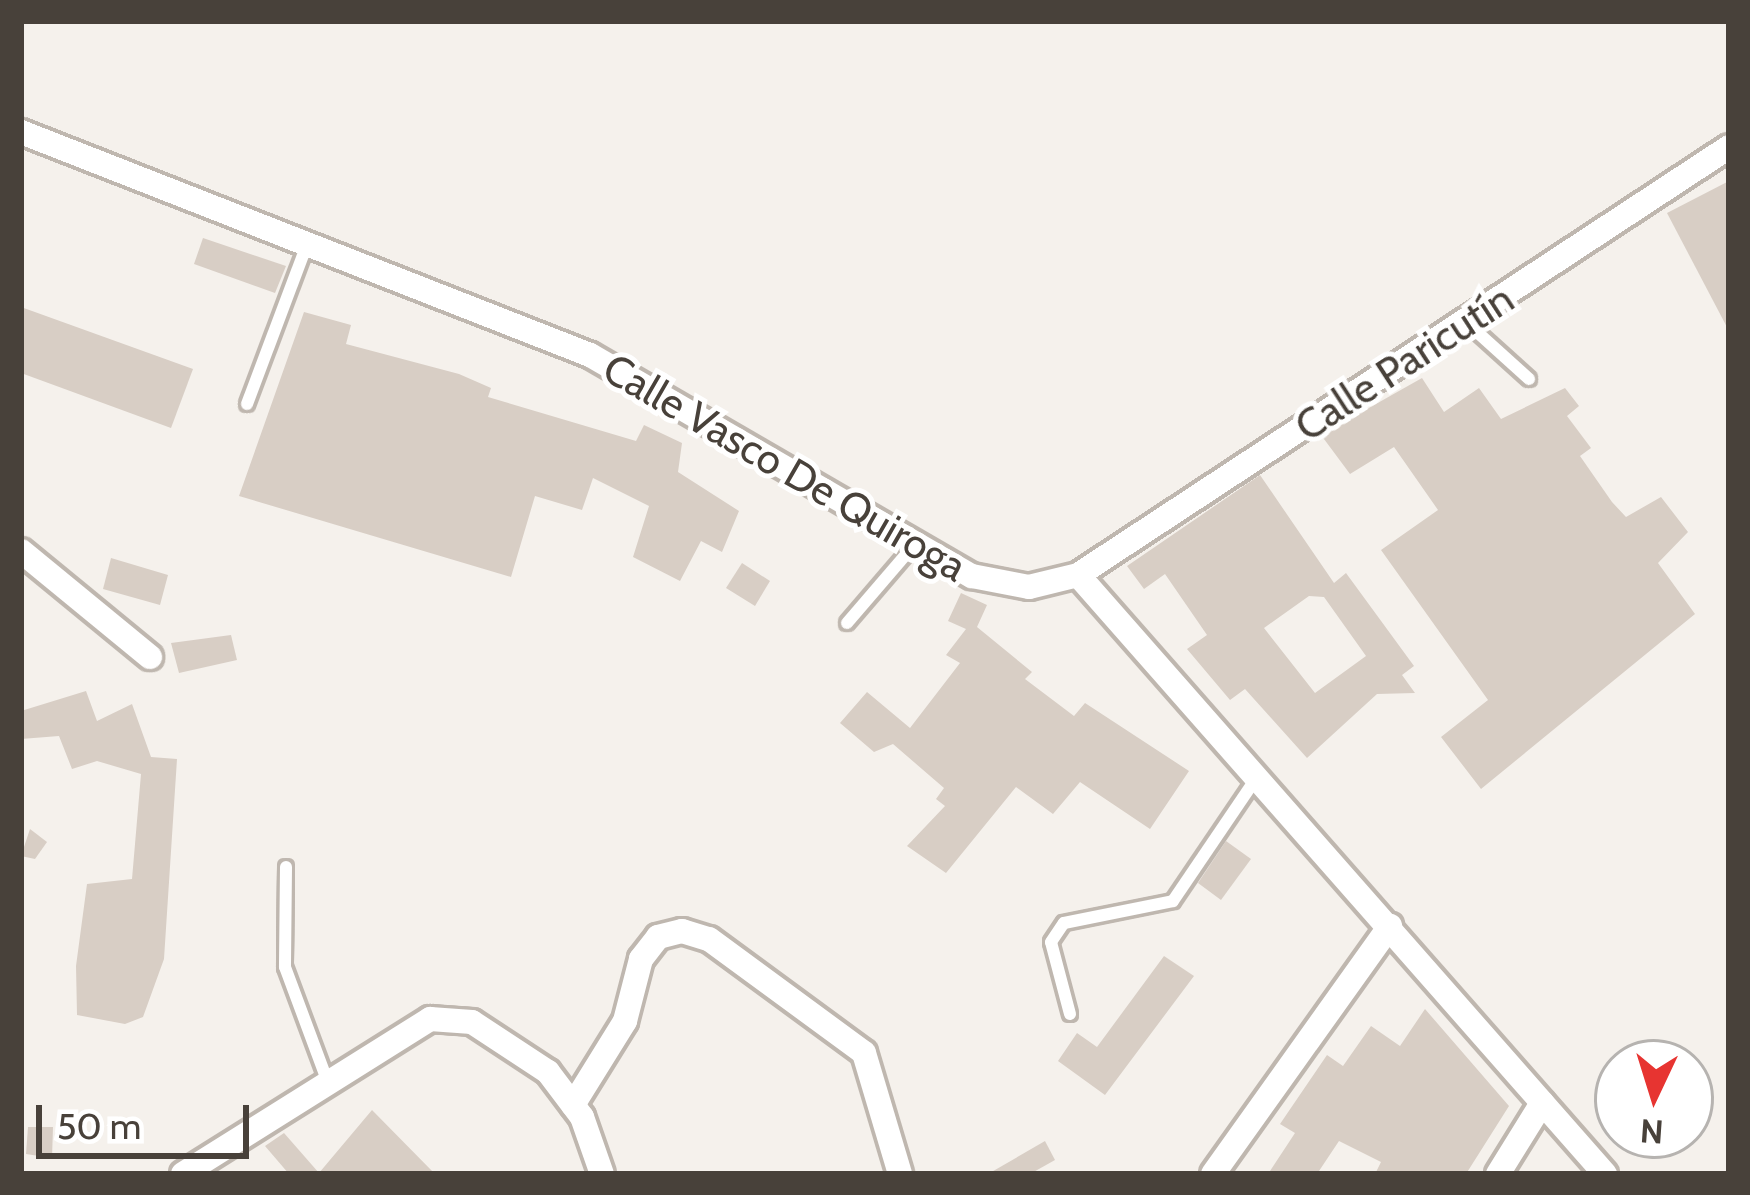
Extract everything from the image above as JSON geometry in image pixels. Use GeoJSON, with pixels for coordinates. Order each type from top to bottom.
{"type":"FeatureCollection","features":[{"type":"Feature","properties":{"kind":"street","name":"Calle Vasco De Quiroga"},"geometry":{"type":"LineString","coordinates":[[21,132],[590,356],[916,544],[999,584],[1078,575]]}},
{"type":"Feature","properties":{"kind":"street","name":"Calle Paricutín"},"geometry":{"type":"LineString","coordinates":[[1078,575],[1729,147]]}},
{"type":"Feature","properties":{"kind":"street"},"geometry":{"type":"LineString","coordinates":[[21,550],[150,656]]}},
{"type":"Feature","properties":{"kind":"street"},"geometry":{"type":"LineString","coordinates":[[1078,575],[1261,771],[1605,1174]]}},
{"type":"Feature","properties":{"kind":"street"},"geometry":{"type":"LineString","coordinates":[[1213,1174],[1390,926]]}},
{"type":"Feature","properties":{"kind":"street"},"geometry":{"type":"LineString","coordinates":[[573,1105],[625,1021],[641,959],[658,938],[682,932],[709,938],[864,1053],[900,1174]]}},
{"type":"Feature","properties":{"kind":"street"},"geometry":{"type":"LineString","coordinates":[[183,1174],[326,1077],[430,1019],[472,1022],[548,1072],[573,1105],[602,1174]]}},
{"type":"Feature","properties":{"kind":"street"},"geometry":{"type":"LineString","coordinates":[[1498,1174],[1542,1103]]}},
{"type":"Feature","properties":{"kind":"lane"},"geometry":{"type":"LineString","coordinates":[[247,404],[307,244]]}},
{"type":"Feature","properties":{"kind":"lane"},"geometry":{"type":"LineString","coordinates":[[1466,322],[1529,379]]}},
{"type":"Feature","properties":{"kind":"lane"},"geometry":{"type":"LineString","coordinates":[[847,623],[916,544]]}},
{"type":"Feature","properties":{"kind":"lane"},"geometry":{"type":"LineString","coordinates":[[1070,1014],[1051,941],[1064,923],[1173,901],[1261,771]]}},
{"type":"Feature","properties":{"kind":"lane"},"geometry":{"type":"LineString","coordinates":[[286,867],[285,967],[326,1077]]}},
{"type":"Feature","properties":{"kind":"building"},"geometry":{"type":"Polygon","coordinates":[[[1729,181],[1729,331],[1667,213],[1729,181]]]}},
{"type":"Feature","properties":{"kind":"building"},"geometry":{"type":"Polygon","coordinates":[[[203,238],[286,266],[275,293],[194,264],[203,238]]]}},
{"type":"Feature","properties":{"kind":"building"},"geometry":{"type":"Polygon","coordinates":[[[21,307],[193,369],[171,428],[21,373],[21,307]]]}},
{"type":"Feature","properties":{"kind":"building"},"geometry":{"type":"Polygon","coordinates":[[[304,312],[351,325],[346,344],[459,374],[491,388],[488,397],[636,441],[644,425],[682,443],[678,472],[739,511],[722,552],[701,541],[680,581],[633,557],[649,506],[593,478],[582,510],[535,496],[511,577],[239,496],[304,312]]]}},
{"type":"Feature","properties":{"kind":"building"},"geometry":{"type":"Polygon","coordinates":[[[1422,378],[1444,412],[1479,388],[1501,419],[1565,388],[1579,406],[1567,416],[1591,448],[1580,456],[1612,502],[1626,517],[1661,497],[1688,532],[1658,563],[1695,614],[1481,789],[1441,737],[1488,700],[1381,550],[1438,510],[1394,447],[1350,474],[1321,435],[1422,378]]]}},
{"type":"Feature","properties":{"kind":"building"},"geometry":{"type":"Polygon","coordinates":[[[1260,475],[1334,583],[1346,573],[1414,666],[1402,675],[1415,693],[1377,694],[1307,758],[1245,689],[1230,700],[1187,649],[1207,635],[1165,574],[1144,589],[1127,566],[1260,475]],[[1309,596],[1264,628],[1315,693],[1366,656],[1324,597],[1309,596]]]}},
{"type":"Feature","properties":{"kind":"building"},"geometry":{"type":"Polygon","coordinates":[[[111,558],[168,575],[160,605],[103,589],[111,558]]]}},
{"type":"Feature","properties":{"kind":"building"},"geometry":{"type":"Polygon","coordinates":[[[742,563],[770,581],[755,606],[726,588],[742,563]]]}},
{"type":"Feature","properties":{"kind":"building"},"geometry":{"type":"Polygon","coordinates":[[[961,593],[987,605],[977,627],[1032,672],[1025,679],[1074,716],[1085,703],[1189,771],[1150,829],[1080,782],[1053,814],[1016,787],[946,873],[907,846],[945,806],[936,799],[944,788],[893,744],[874,752],[840,723],[867,692],[910,728],[960,663],[946,655],[966,629],[948,621],[961,593]]]}},
{"type":"Feature","properties":{"kind":"building"},"geometry":{"type":"Polygon","coordinates":[[[231,635],[237,660],[179,673],[171,643],[231,635]]]}},
{"type":"Feature","properties":{"kind":"building"},"geometry":{"type":"Polygon","coordinates":[[[86,691],[97,721],[132,704],[151,757],[177,759],[164,959],[143,1017],[125,1024],[77,1015],[76,966],[87,884],[132,879],[141,774],[97,761],[72,769],[59,736],[21,739],[21,711],[86,691]]]}},
{"type":"Feature","properties":{"kind":"building"},"geometry":{"type":"Polygon","coordinates":[[[30,829],[47,842],[35,859],[21,856],[30,829]]]}},
{"type":"Feature","properties":{"kind":"building"},"geometry":{"type":"Polygon","coordinates":[[[1226,841],[1251,859],[1221,900],[1198,883],[1226,841]]]}},
{"type":"Feature","properties":{"kind":"building"},"geometry":{"type":"Polygon","coordinates":[[[1164,956],[1194,976],[1105,1095],[1058,1061],[1077,1033],[1097,1047],[1164,956]]]}},
{"type":"Feature","properties":{"kind":"building"},"geometry":{"type":"Polygon","coordinates":[[[1425,1009],[1509,1106],[1466,1174],[1375,1174],[1381,1162],[1339,1141],[1317,1174],[1268,1174],[1295,1133],[1280,1124],[1327,1055],[1343,1066],[1371,1026],[1400,1046],[1425,1009]]]}},
{"type":"Feature","properties":{"kind":"building"},"geometry":{"type":"Polygon","coordinates":[[[372,1110],[435,1174],[289,1174],[265,1146],[284,1133],[319,1173],[372,1110]]]}},
{"type":"Feature","properties":{"kind":"building"},"geometry":{"type":"Polygon","coordinates":[[[28,1127],[53,1127],[52,1158],[26,1154],[28,1127]]]}},
{"type":"Feature","properties":{"kind":"building"},"geometry":{"type":"Polygon","coordinates":[[[1045,1141],[1055,1160],[1030,1174],[988,1174],[1045,1141]]]}}]}
